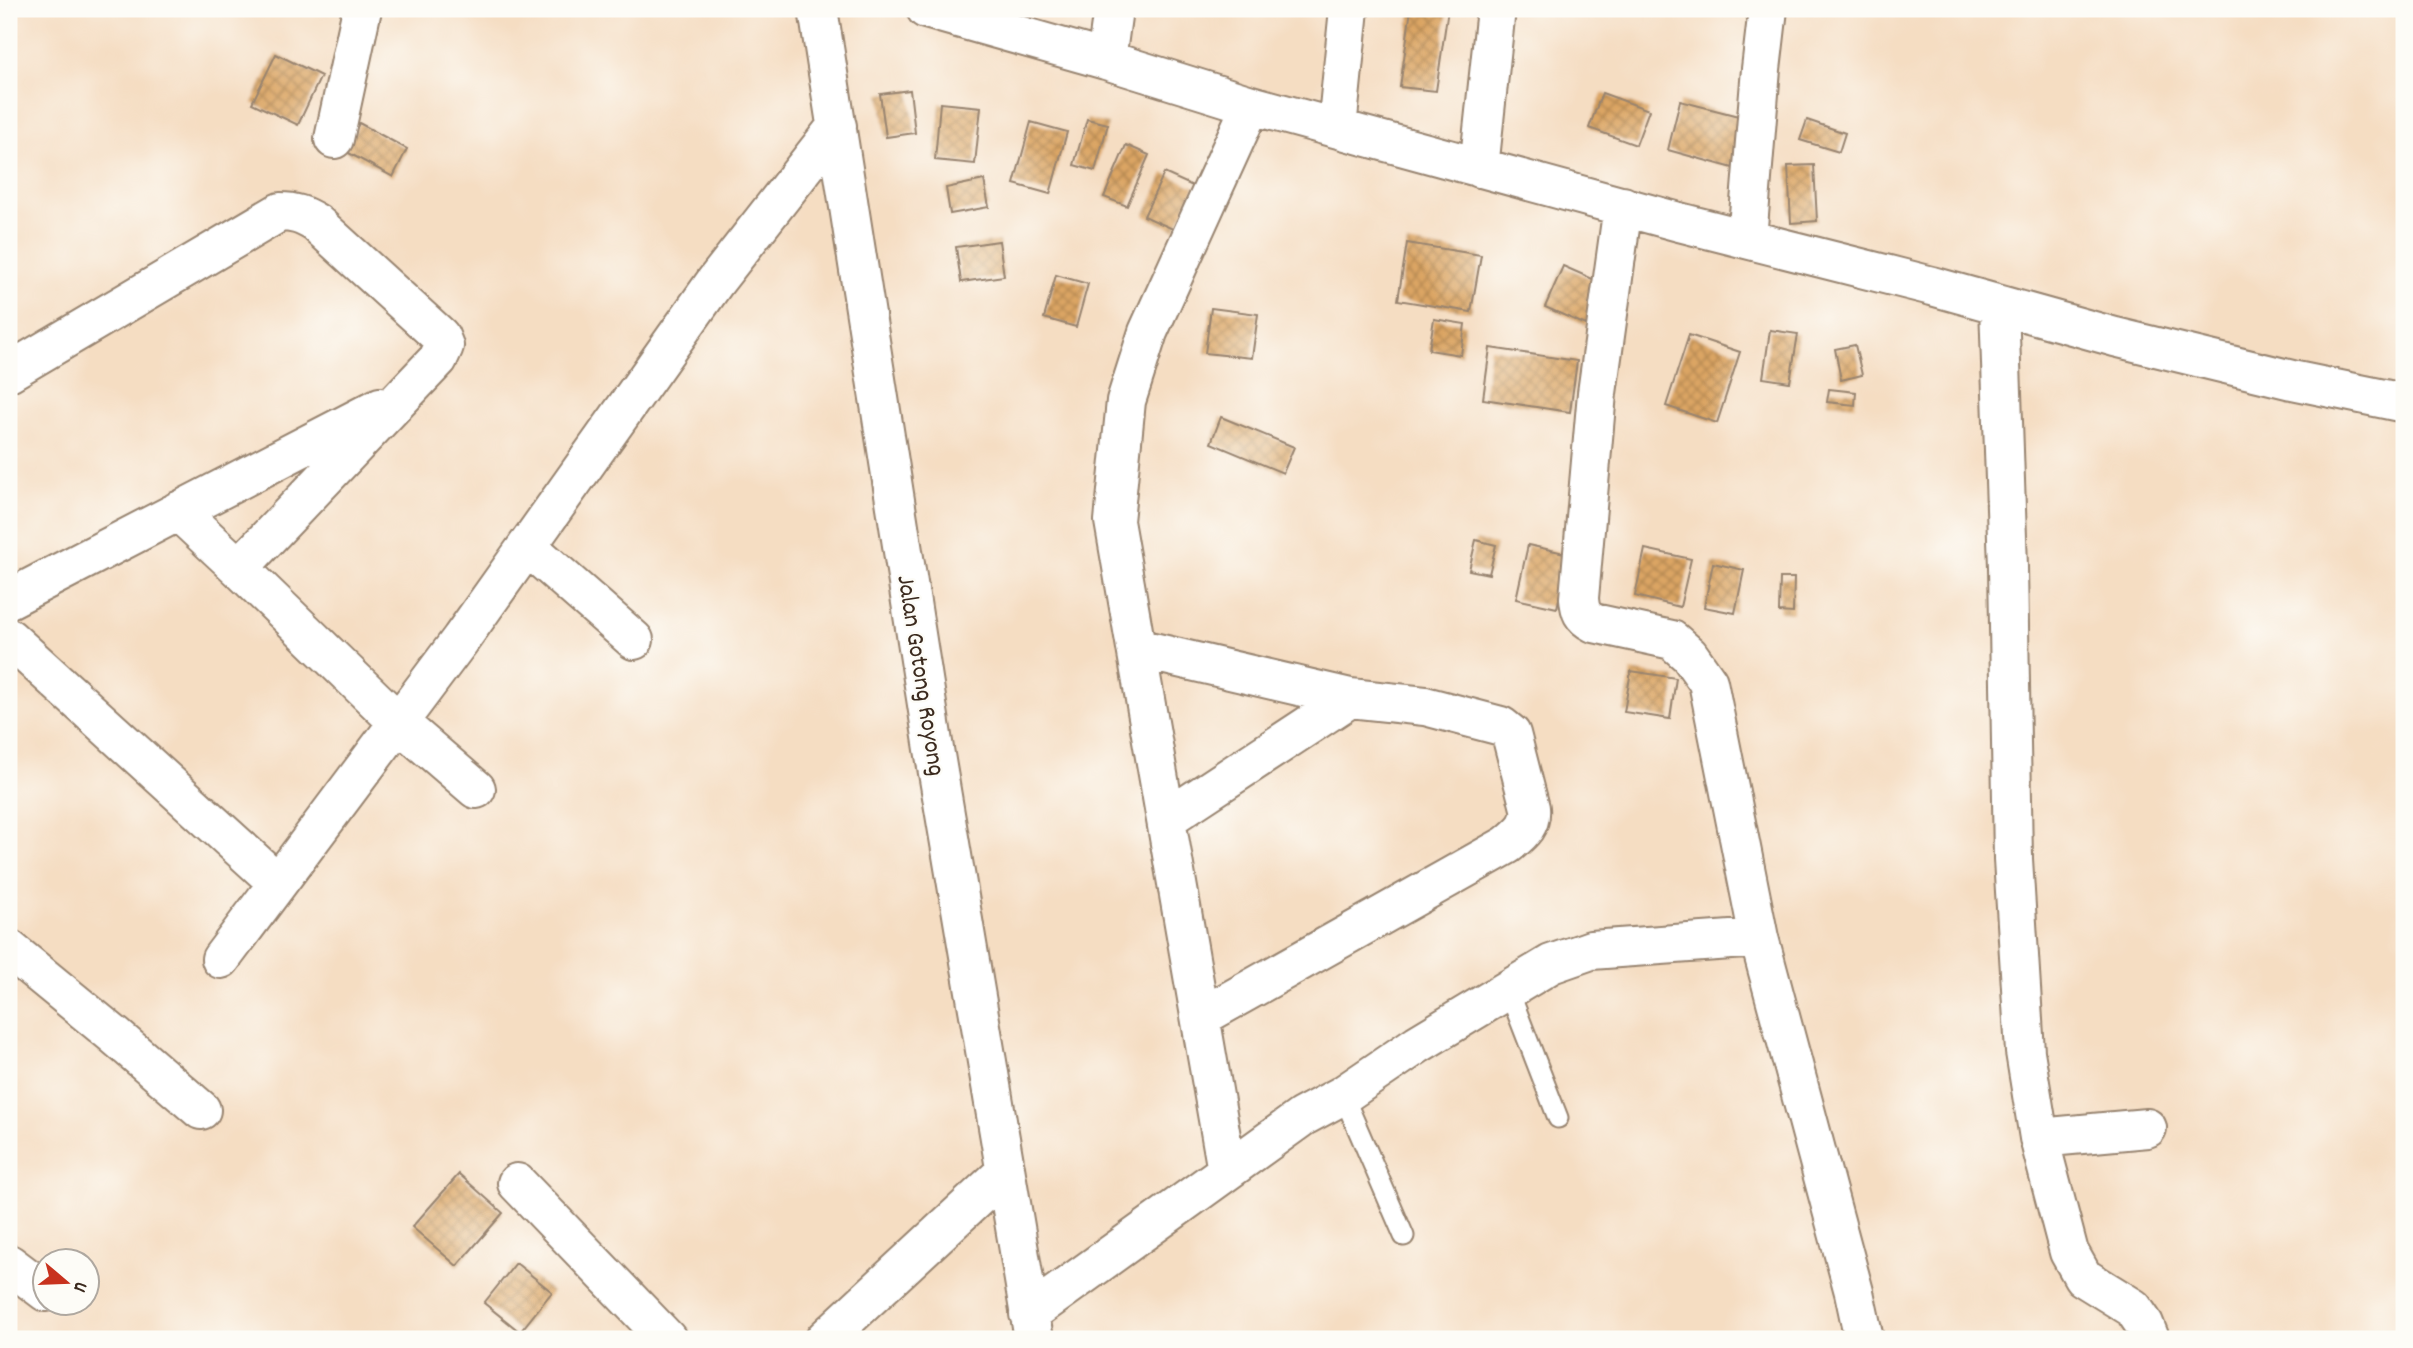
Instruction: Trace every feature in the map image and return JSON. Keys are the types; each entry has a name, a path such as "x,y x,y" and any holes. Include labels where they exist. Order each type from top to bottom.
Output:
{"street":[{"path":"334,139 362,9"},
{"name":"Jalan Gotong Royong","path":"818,9 934,749 1031,1327"},
{"path":"926,9 1251,105 1479,168 2115,337 2292,380 2404,403"},
{"path":"1106,60 1113,9"},
{"path":"1337,128 1349,9"},
{"path":"1479,168 1496,9"},
{"path":"1747,239 1768,9"},
{"path":"1227,1171 1114,521 1126,401 1148,332 1251,105"},
{"path":"221,959 527,546 715,282 836,126"},
{"path":"1623,206 1597,393 1580,611 1586,619 1594,623 1672,640 1689,655 1707,682 1759,938 1854,1292 1864,1339"},
{"path":"9,372 280,212 292,212 316,223 440,336 444,346 438,359 407,393 239,568"},
{"path":"1999,305 2008,567 2013,859 2025,1052 2039,1138 2069,1252 2083,1276 2133,1308 2150,1339"},
{"path":"9,599 407,393"},
{"path":"178,511 398,722 476,789"},
{"path":"527,546 634,640"},
{"path":"9,638 278,883"},
{"path":"1136,648 1350,698 1425,706 1501,726 1511,734 1530,808 1528,823 1523,832 1507,845 1201,1017"},
{"path":"1166,819 1350,698"},
{"path":"1031,1327 1227,1171 1302,1117 1343,1095 1418,1044 1551,964 1591,950 1759,938"},
{"path":"9,949 201,1110"},
{"path":"2039,1138 2147,1128"},
{"path":"825,1339 1006,1172"},
{"path":"517,1183 667,1339"},
{"path":"9,1264 32,1281"}],"lane":[{"path":"1507,989 1558,1118"},
{"path":"1343,1095 1404,1236"}],"building":[{"path":"1411,9 1448,9 1436,91 1400,87"},
{"path":"276,54 321,76 298,125 252,103"},
{"path":"910,90 915,133 886,137 880,94"},
{"path":"1602,93 1649,110 1636,145 1589,128"},
{"path":"1680,101 1746,118 1733,168 1668,150"},
{"path":"940,103 981,107 975,164 935,160"},
{"path":"1087,119 1108,124 1095,171 1074,165"},
{"path":"1807,120 1845,133 1839,152 1800,140"},
{"path":"1031,122 1067,132 1050,194 1014,184"},
{"path":"359,123 407,149 393,177 345,151"},
{"path":"1126,145 1149,155 1127,206 1104,197"},
{"path":"1814,165 1817,221 1791,223 1788,166"},
{"path":"1164,173 1195,187 1175,230 1144,216"},
{"path":"984,180 989,207 950,214 946,188"},
{"path":"999,241 1004,276 961,282 956,247"},
{"path":"1407,243 1481,255 1471,312 1398,300"},
{"path":"1563,266 1604,284 1586,325 1545,307"},
{"path":"1056,275 1088,284 1076,327 1044,318"},
{"path":"1211,308 1258,314 1252,358 1205,353"},
{"path":"1434,319 1465,324 1461,355 1429,350"},
{"path":"1770,330 1798,334 1790,382 1763,378"},
{"path":"1689,335 1740,352 1717,423 1666,406"},
{"path":"1855,345 1862,375 1841,380 1835,349"},
{"path":"1490,348 1577,361 1570,412 1483,399"},
{"path":"1829,389 1856,392 1855,405 1827,402"},
{"path":"1221,417 1294,447 1283,473 1211,443"},
{"path":"1476,540 1496,545 1489,574 1469,570"},
{"path":"1528,545 1569,554 1557,608 1516,599"},
{"path":"1645,549 1691,559 1680,607 1635,596"},
{"path":"1713,563 1744,570 1735,613 1704,607"},
{"path":"1780,578 1794,578 1793,613 1779,612"},
{"path":"1631,671 1676,678 1670,719 1624,712"},
{"path":"459,1174 503,1213 457,1266 412,1227"},
{"path":"516,1263 552,1292 520,1332 484,1303"}]}
